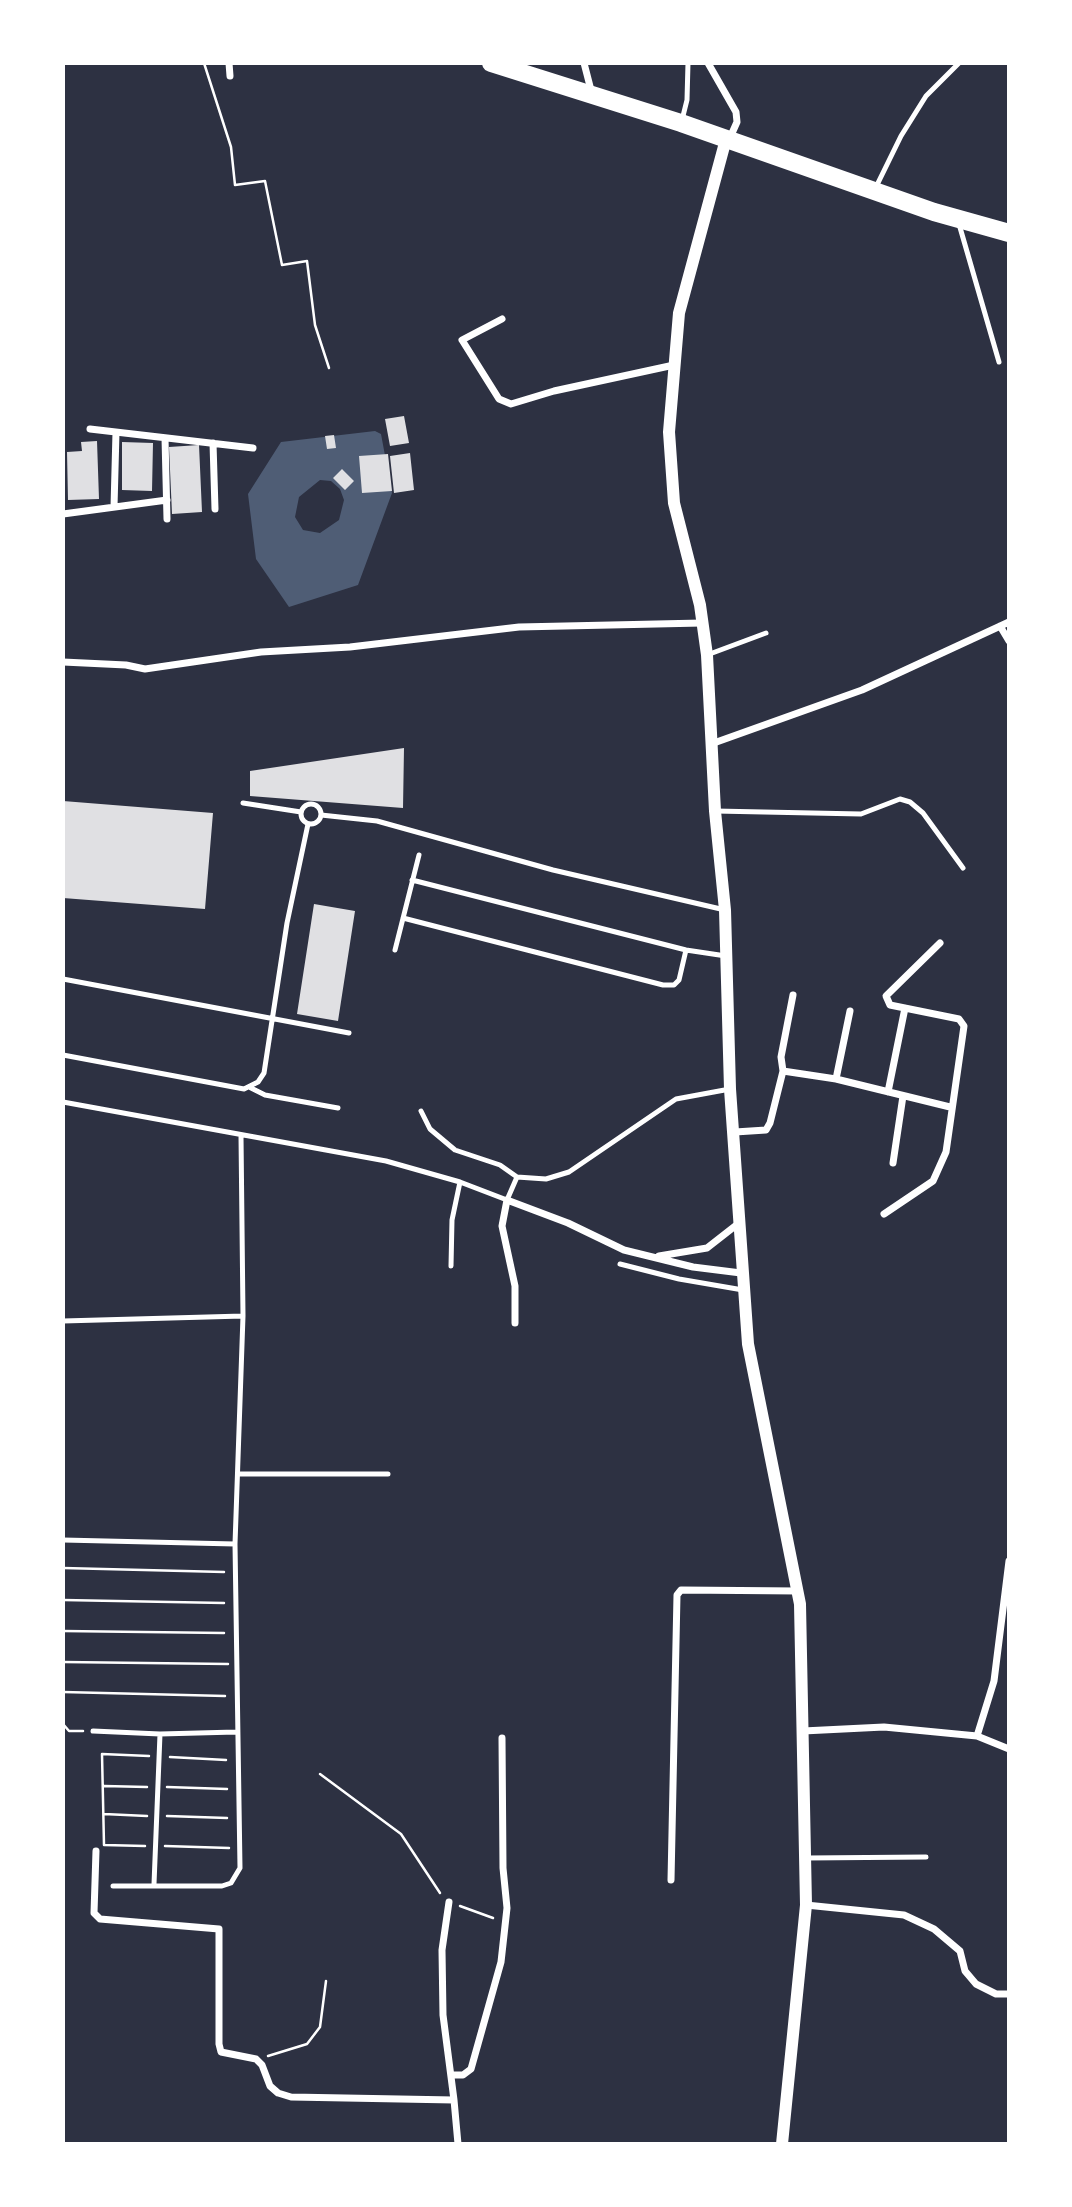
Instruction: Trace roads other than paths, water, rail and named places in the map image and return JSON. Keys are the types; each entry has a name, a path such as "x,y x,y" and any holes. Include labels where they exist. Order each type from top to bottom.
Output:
{"main road":[{"path":"491,63 681,123 875,191 1009,233"}],"street":[{"path":"229,63 230,76"},
{"path":"584,63 592,95"},
{"path":"708,63 736,112 737,122 727,140 679,313 669,432 674,503 702,623 706,655 715,811 725,910 730,1089 748,1344 799,1591 806,1905 782,2144"},
{"path":"502,319 462,340 499,399 511,404 554,391 674,365"},
{"path":"90,429 253,448"},
{"path":"114,507 116,432"},
{"path":"165,438 167,519"},
{"path":"213,443 215,509"},
{"path":"63,514 166,500"},
{"path":"711,744 862,690 1009,622"},
{"path":"63,662 126,665 145,669 261,652 350,646 519,627 702,623"},
{"path":"1000,626 1009,641"},
{"path":"884,1214 937,1175 946,1152 950,1107 964,1026 960,1019 890,1005 886,996 940,943"},
{"path":"735,1132 768,1127 783,1071 780,1057 793,995"},
{"path":"888,1092 905,1008"},
{"path":"836,1079 850,1011"},
{"path":"783,1071 836,1079 950,1107"},
{"path":"892,1163 903,1096"},
{"path":"515,1323 515,1286 502,1226 507,1200 568,1223 624,1250 692,1267 741,1273"},
{"path":"655,1256 707,1248 739,1223"},
{"path":"977,1736 994,1681 1009,1561"},
{"path":"671,1880 677,1595 681,1590 799,1591"},
{"path":"803,1731 884,1727 977,1736 1009,1749"},
{"path":"452,2075 463,2075 471,2069 501,1962 506,1923 502,1738"},
{"path":"96,1851 94,1913 100,1919 219,1929 221,2052 256,2059 262,2065 270,2086 278,2093 291,2097 454,2100"},
{"path":"449,1902 442,1950 443,2015 458,2144"},
{"path":"806,1905 904,1915 934,1929 960,1951 965,1972 976,1984 996,1994 1009,1994"}],"lane":[{"path":"681,123 687,100 688,63"},
{"path":"875,191 901,136 926,96 959,63"},
{"path":"957,218 999,362"},
{"path":"706,655 766,633"},
{"path":"715,811 861,814 900,799 910,802 923,813 963,868"},
{"path":"243,803 301,812"},
{"path":"321,814 315,824 308,824 303,820 301,812 306,805 314,804 321,814 377,821 554,870 725,910"},
{"path":"251,1088 264,1073 287,923 308,824"},
{"path":"395,950 419,855"},
{"path":"412,880 685,950 727,956"},
{"path":"403,918 663,985 679,981 684,972 685,950"},
{"path":"63,979 272,1016 349,1033"},
{"path":"63,1055 244,1089 251,1088 265,1095 338,1108"},
{"path":"421,1111 430,1129 455,1150 491,1161 517,1177 546,1179 569,1172 676,1099 730,1089"},
{"path":"63,1102 386,1161 460,1182 507,1200 517,1177"},
{"path":"113,1886 222,1886 231,1883 240,1868 235,1544 240,1474 243,1316 241,1136"},
{"path":"451,1266 452,1220 460,1182"},
{"path":"620,1264 743,1290"},
{"path":"63,1321 243,1316"},
{"path":"240,1474 388,1474"},
{"path":"63,1539 235,1544"},
{"path":"93,1731 160,1734 236,1732"},
{"path":"154,1884 160,1734"},
{"path":"807,1858 926,1857"}],"water":[{"path":"375,431 381,434 392,493 358,585 289,607 256,559 248,494 281,442","holes":["320,480 331,481 340,489 344,500 339,520 320,533 303,530 295,517 299,497"]}]}
